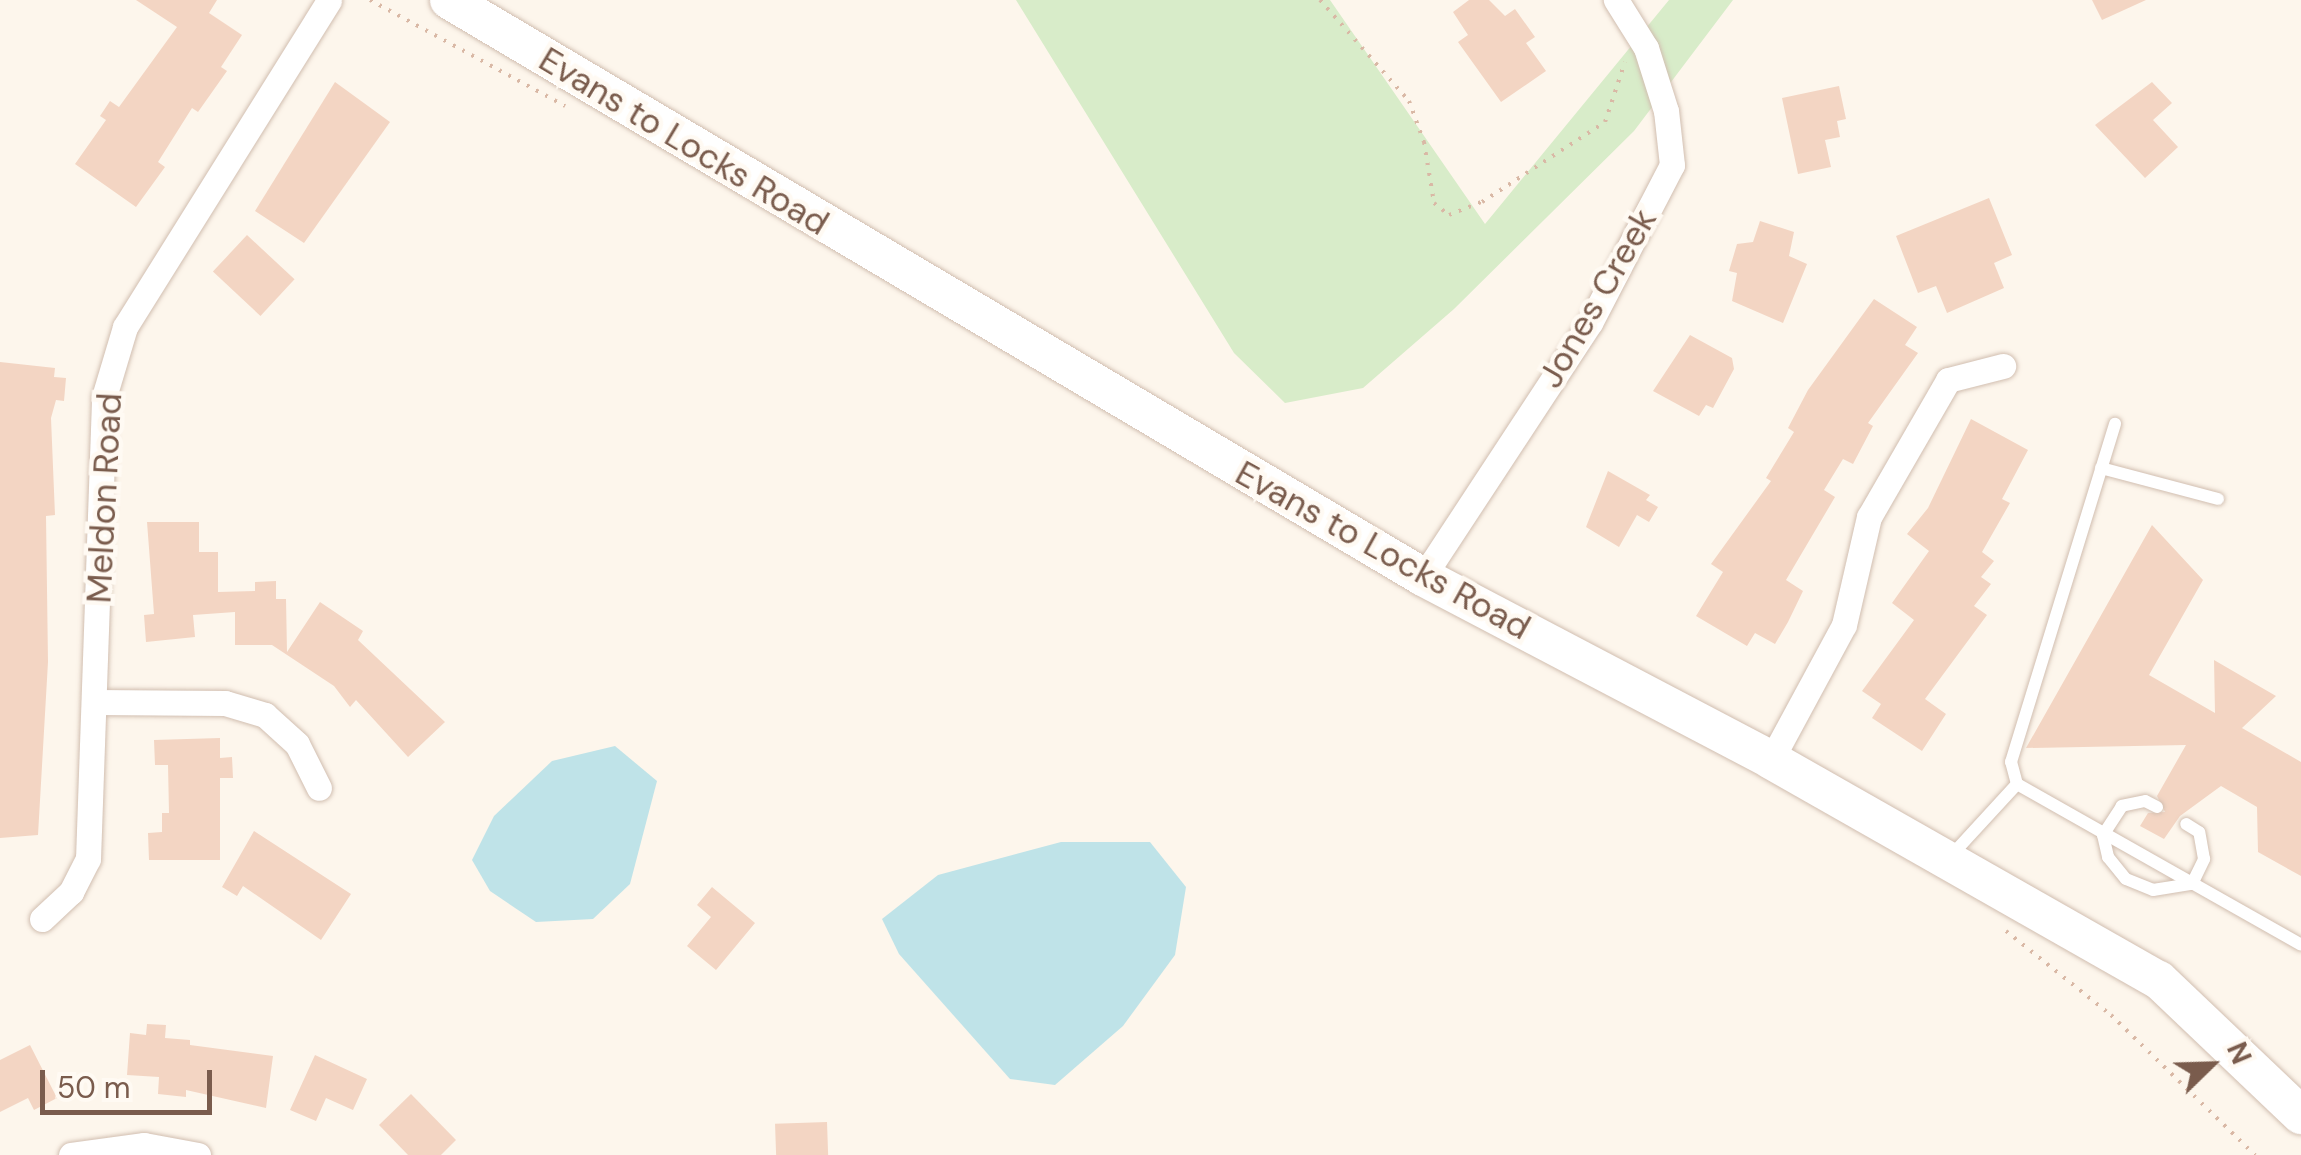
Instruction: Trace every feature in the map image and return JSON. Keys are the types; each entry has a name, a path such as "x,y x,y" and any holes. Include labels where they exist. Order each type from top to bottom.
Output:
{"street":[{"name":"Meldon Road","path":"42,920 72,892 88,859 104,397 125,327 329,0"},
{"name":"Evans to Locks Road","path":"448,0 1423,577 1772,760 2159,980 2301,1116"},
{"name":"Jones Creek","path":"1423,577 1590,323 1672,165 1666,111 1646,48 1616,0"},
{"path":"1772,760 1844,625 1869,518 1948,380 2003,366"},
{"path":"95,702 225,702 265,714 297,744 319,788"},
{"path":"70,1155 144,1145 198,1155"}],"lane":[{"path":"2115,424 2012,762 2017,784 2301,945"},
{"path":"2101,468 2218,500"},
{"path":"1948,860 2017,784"},
{"path":"2157,807 2144,800 2122,806 2104,835 2108,858 2126,878 2154,890 2192,884"},
{"path":"2186,824 2198,832 2204,859 2192,884"}],"path":[{"path":"1320,0 1409,101 1424,142 1434,203 1448,215 1482,202 1606,122 1618,70 1646,48"}],"green space":[{"path":"1016,0 1330,0 1485,224 1669,0 1733,0 1634,131 1454,309 1363,388 1285,403 1234,353"}],"water":[{"path":"615,746 657,781 630,884 593,919 536,922 490,891 472,860 494,816 552,761"},
{"path":"1061,842 1150,842 1186,887 1175,955 1123,1026 1055,1085 1010,1079 899,954 882,919 938,875"}],"building":[{"path":"136,0 217,0 209,13 242,35 221,67 227,71 198,112 192,108 158,162 165,167 136,207 75,164 106,120 100,116 110,101 119,107 177,27"},
{"path":"1469,0 1489,0 1505,16 1515,9 1535,37 1526,43 1546,71 1501,102 1458,42 1468,35 1453,12"},
{"path":"2092,0 2146,0 2102,20"},
{"path":"335,82 390,122 304,243 255,211"},
{"path":"2152,82 2172,103 2153,120 2178,147 2145,178 2095,125"},
{"path":"1839,86 1846,119 1837,121 1840,137 1825,140 1831,167 1798,174 1782,98"},
{"path":"1989,198 2012,255 1994,263 2004,288 1947,313 1936,286 1918,293 1896,236"},
{"path":"1760,221 1794,232 1789,256 1807,264 1783,323 1732,301 1737,273 1729,271 1737,244 1753,242"},
{"path":"247,235 295,279 260,316 213,272"},
{"path":"1874,299 1917,327 1905,345 1918,353 1868,423 1873,426 1853,464 1843,459 1824,490 1835,497 1786,580 1803,591 1788,622 1775,644 1755,633 1747,646 1696,616 1723,572 1711,564 1771,481 1766,478 1794,432 1788,428 1808,390"},
{"path":"1690,335 1732,358 1734,369 1713,408 1706,405 1699,416 1653,391"},
{"path":"0,362 55,368 54,377 66,378 64,401 56,400 51,418 55,515 46,516 48,662 38,835 0,838"},
{"path":"1971,419 2028,450 2002,499 2010,503 1982,552 1994,561 1981,577 1991,584 1974,606 1987,615 1925,699 1946,714 1922,751 1872,718 1881,704 1862,691 1914,620 1892,603 1929,551 1907,534 1928,508"},
{"path":"1608,471 1650,495 1646,500 1658,507 1649,522 1637,515 1619,547 1586,527"},
{"path":"147,522 199,522 199,552 218,552 218,592 255,591 255,582 276,581 276,599 286,599 287,652 320,602 363,631 358,640 445,722 408,757 356,700 350,707 334,686 272,645 235,645 235,612 193,615 195,637 146,642 144,615 154,614"},
{"path":"2152,525 2203,580 2149,675 2215,713 2214,660 2276,696 2242,728 2301,762 2301,876 2258,852 2257,807 2221,786 2180,816 2164,839 2140,826 2148,813 2165,812 2157,796 2186,745 2026,748"},
{"path":"220,738 220,758 232,757 233,778 220,778 220,860 149,860 148,833 162,832 162,813 169,813 168,765 155,765 154,740"},
{"path":"254,831 351,894 321,940 243,886 237,896 222,887"},
{"path":"712,887 755,923 716,970 687,946 711,917 697,905"},
{"path":"147,1024 166,1025 165,1038 190,1040 190,1045 273,1056 266,1108 186,1090 186,1097 158,1094 159,1077 127,1075 130,1033 146,1035"},
{"path":"30,1045 57,1098 34,1110 28,1098 0,1112 0,1060"},
{"path":"315,1055 367,1079 353,1110 326,1098 316,1121 290,1110"},
{"path":"411,1094 456,1140 441,1155 408,1155 379,1125"},
{"path":"827,1122 828,1155 776,1155 775,1124"}]}
